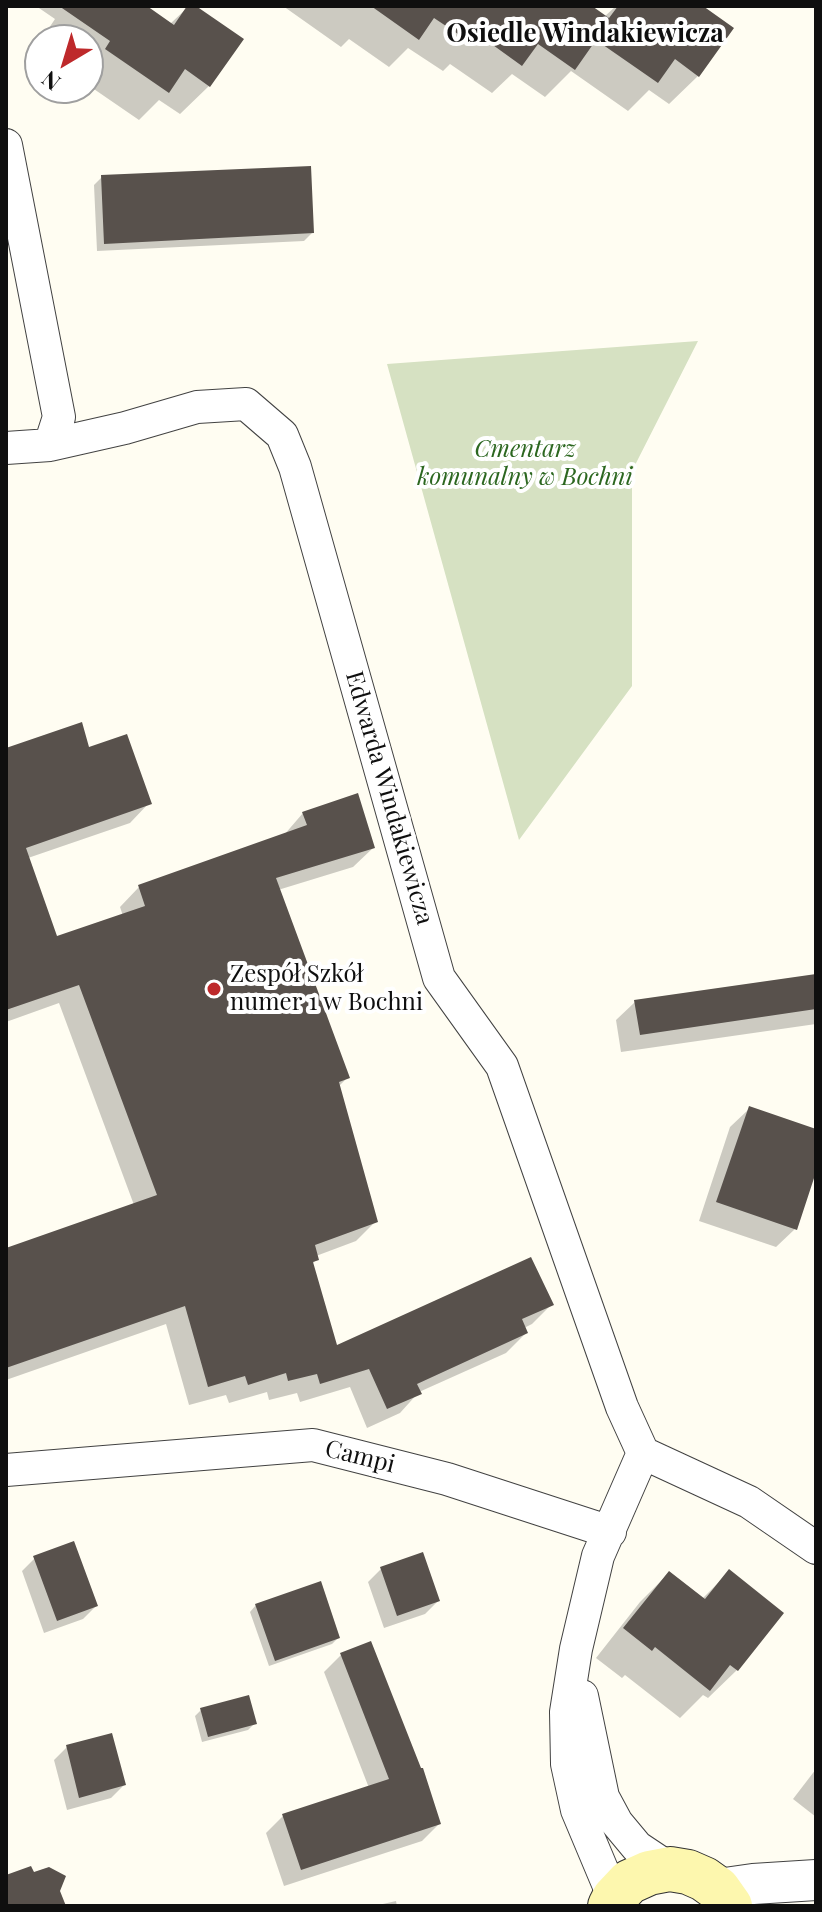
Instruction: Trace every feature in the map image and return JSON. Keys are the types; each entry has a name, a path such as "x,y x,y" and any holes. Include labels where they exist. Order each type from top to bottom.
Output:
{"main road":[{"path":"612,1902 629,1882 649,1873 670,1869 696,1875 724,1898"}],"street":[{"path":"6,146 59,417 50,445"},
{"name":"Edwarda Windakiewicza","path":"6,448 50,445 197,407 246,404 282,435 295,467 439,978 502,1066 622,1407 643,1453"},
{"name":"Campi","path":"6,1470 313,1445 447,1479 610,1532"},
{"path":"612,1902 583,1828 567,1764 566,1712 576,1649 598,1556 643,1453 749,1502 816,1548"},
{"path":"576,1649 584,1714 603,1797 617,1823 637,1847 670,1869"},
{"path":"724,1898 753,1884 816,1880"}],"green space":[{"name":"Cmentarz komunalny w Bochni","path":"698,341 632,471 632,686 519,840 387,364"}],"building":[{"path":"59,6 147,6 174,25 187,6 196,6 244,39 210,87 185,69 169,93 105,49 110,41 104,37 104,24 85,24"},
{"path":"371,6 592,6 609,18 618,6 703,6 734,28 699,77 675,59 658,83 596,40 575,70 538,44 522,66 479,35 473,44 434,18 419,40"},
{"path":"311,166 314,233 104,244 101,175"},
{"path":"82,722 89,747 127,734 152,804 26,848 57,936 145,906 138,885 307,825 302,812 358,793 375,848 276,878 350,1078 339,1082 378,1222 315,1245 319,1260 313,1262 337,1345 531,1257 554,1305 522,1319 528,1333 417,1384 422,1394 387,1409 369,1369 320,1384 317,1374 288,1381 286,1373 248,1385 245,1376 208,1387 185,1306 6,1368 6,1248 157,1195 79,985 6,1010 6,748"},
{"path":"816,974 816,1009 640,1035 634,1000"},
{"path":"749,1106 816,1129 816,1172 797,1230 716,1202"},
{"path":"74,1541 98,1606 57,1621 33,1556"},
{"path":"423,1552 440,1601 397,1616 380,1567"},
{"path":"729,1569 784,1613 738,1671 730,1665 710,1691 655,1647 652,1651 623,1628 669,1571 705,1599"},
{"path":"321,1581 340,1638 275,1661 255,1604"},
{"path":"371,1641 423,1768 441,1824 301,1870 282,1814 389,1779 340,1653"},
{"path":"249,1695 257,1724 208,1737 200,1708"},
{"path":"112,1733 126,1785 79,1798 66,1745"},
{"path":"31,1866 34,1872 49,1867 66,1876 60,1891 66,1906 6,1906 6,1875"}],"place":[{"name":"Zespół Szkół numer 1 w Bochni","path":"214,989"}],"district":[{"name":"Osiedle Windakiewicza","path":"585,34"}]}
